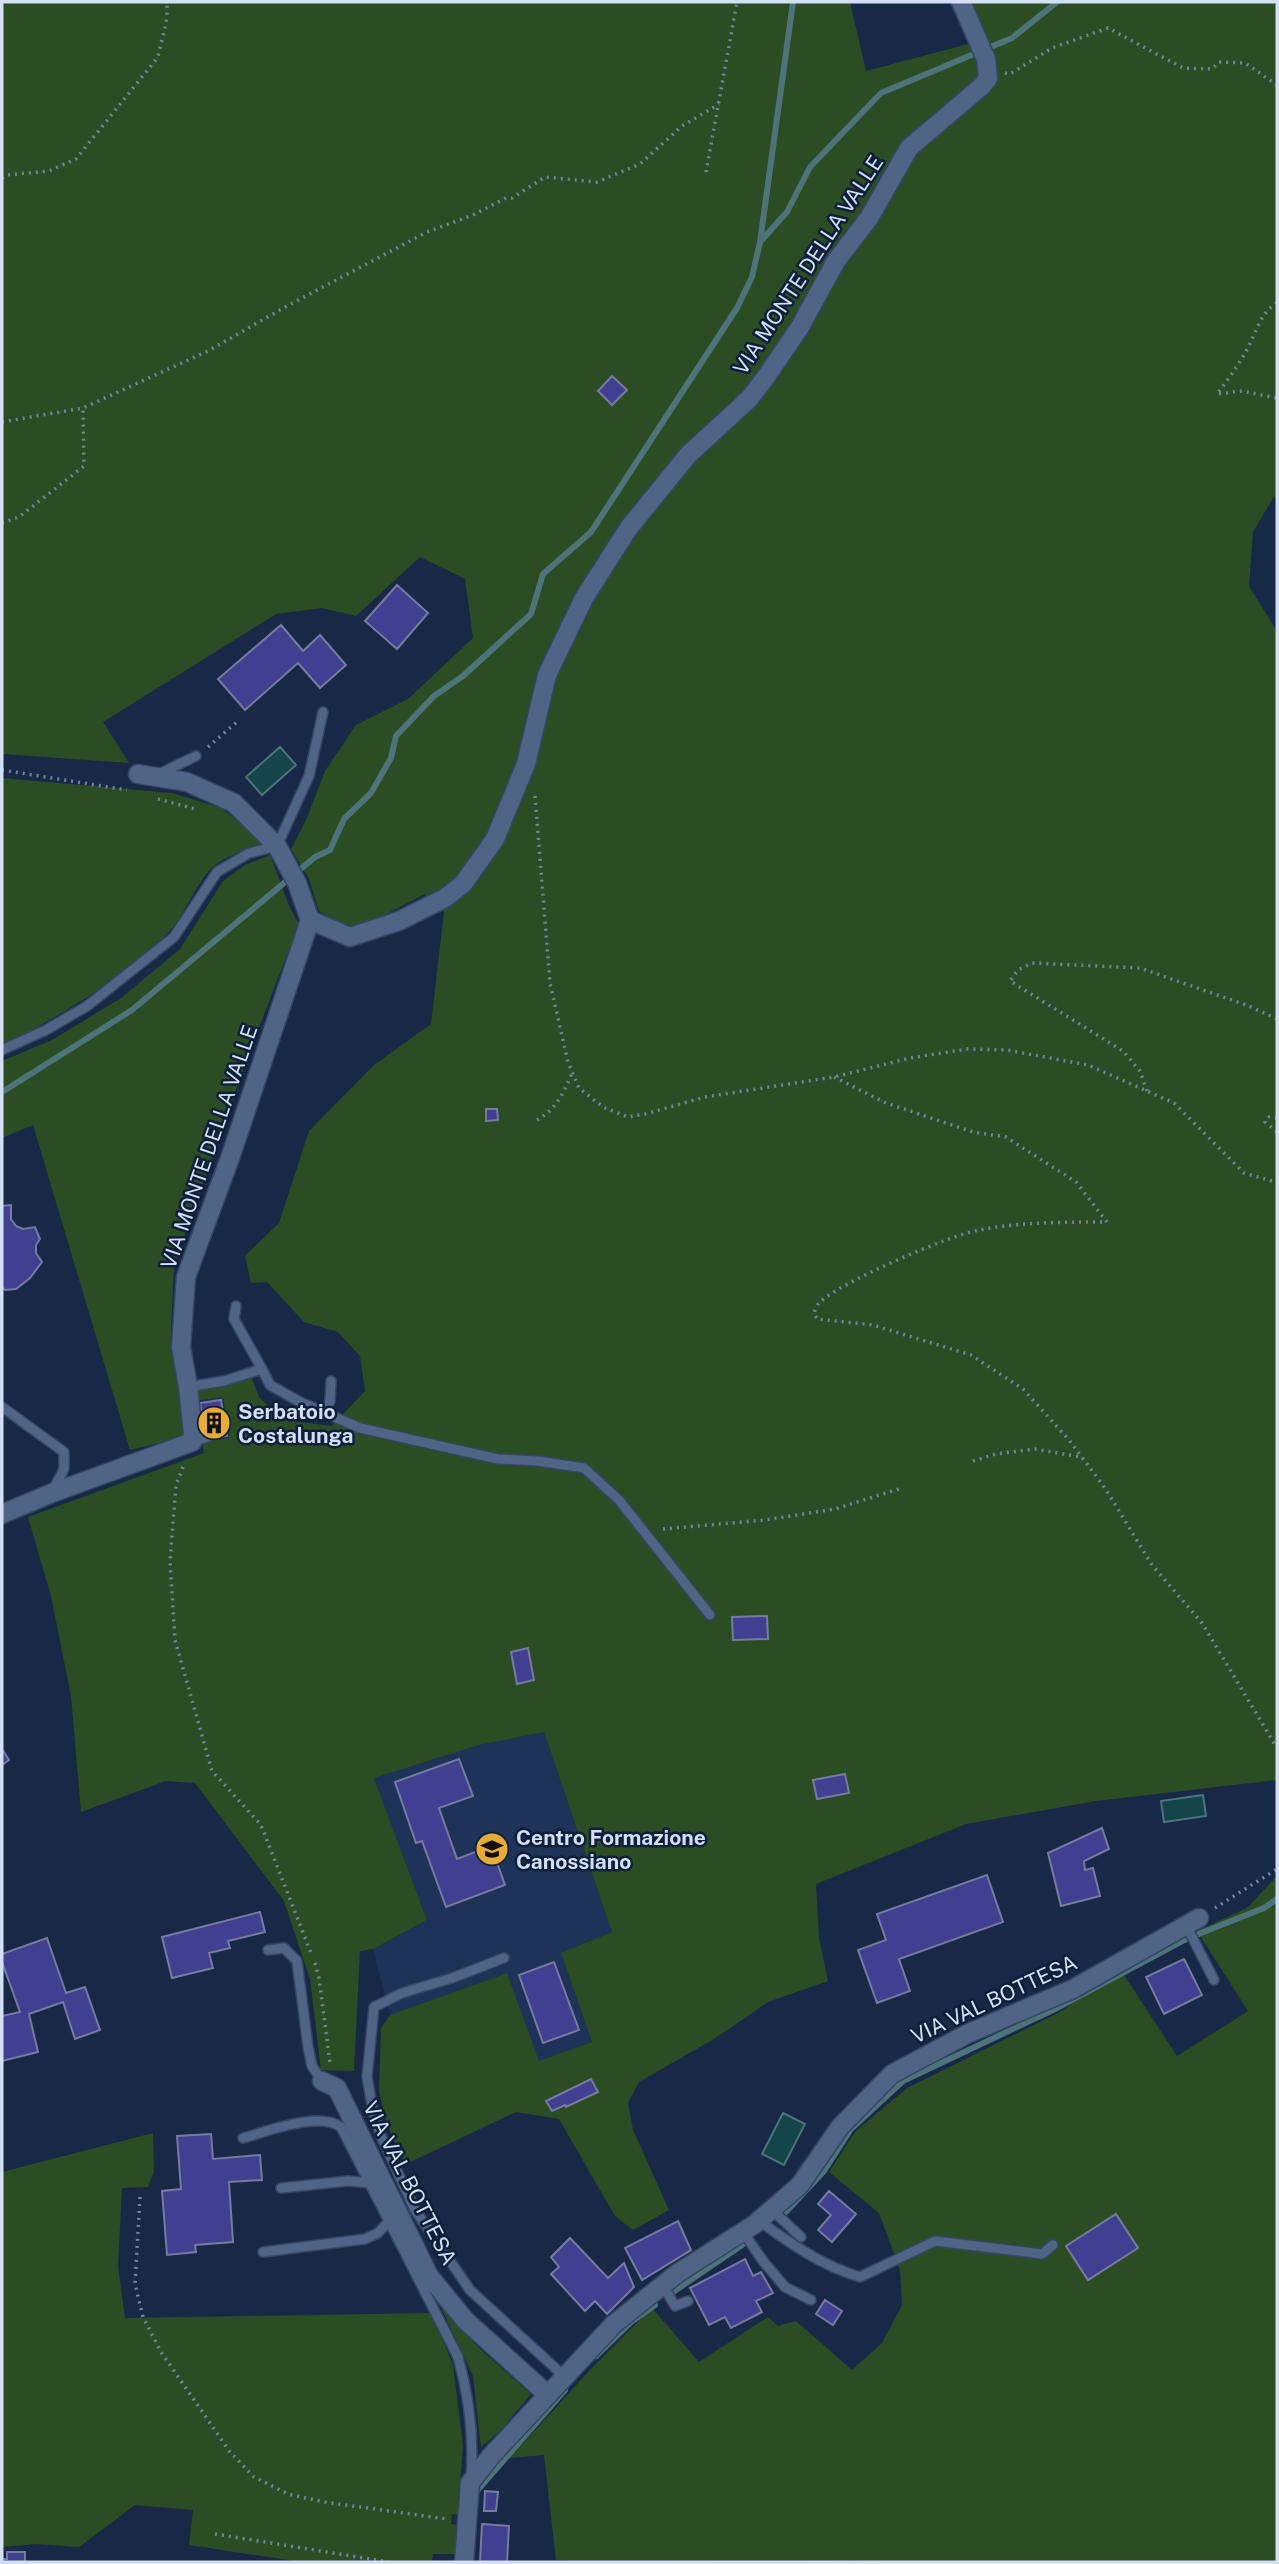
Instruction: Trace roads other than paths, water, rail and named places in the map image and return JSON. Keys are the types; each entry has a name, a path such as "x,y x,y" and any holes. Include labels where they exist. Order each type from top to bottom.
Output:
{"street":[{"name":"VIA MONTE DELLA VALLE","path":"52,1493 200,1440 181,1347 186,1277 310,920 350,937 399,921 445,898 463,884 495,839 526,764 547,675 584,598 628,529 688,455 749,399 800,327 836,261 869,218 909,148 988,78 988,68 961,2"},
{"path":"141,781 199,786 234,803 277,846 293,876 310,920"},
{"path":"2,1514 52,1493"},
{"name":"VIA VAL BOTTESA","path":"470,2483 491,2456 614,2324 663,2285 766,2215 800,2185 841,2127 892,2074 968,2033 1073,1989 1192,1921"},
{"name":"VIA VAL BOTTESA","path":"329,2085 429,2276 465,2320 548,2395"},
{"path":"464,2562 470,2483"}],"lane":[{"path":"2,1050 46,1030 87,1006 174,937 217,872 248,853 277,846 309,776 323,712"},
{"path":"141,781 196,756"},
{"path":"236,1306 234,1319 270,1385 325,1413 360,1428 428,1445 498,1459 538,1461 584,1468 619,1500 710,1615"},
{"path":"188,1387 224,1381 262,1369"},
{"path":"325,1413 330,1401 331,1381"},
{"path":"2,1407 64,1452 64,1469 52,1493"},
{"path":"1192,1921 1197,1946 1214,1980"},
{"path":"268,1950 284,1948 297,1961 312,2066 329,2085"},
{"path":"504,1958 452,1979 402,1993 374,2007 367,2077 373,2111 395,2169 415,2210 441,2250 470,2290 565,2377"},
{"path":"243,2138 314,2120 333,2121 341,2127 458,2357 467,2388 473,2454 470,2483"},
{"path":"281,2188 348,2181 370,2183"},
{"path":"766,2215 801,2237"},
{"path":"766,2215 788,2243 840,2271 860,2277 935,2241 1042,2254 1053,2245"},
{"path":"262,2252 365,2239 378,2233 390,2221"},
{"path":"743,2232 785,2287 811,2300"},
{"path":"663,2285 675,2306 688,2301"}],"waterway":[{"path":"2,1092 132,1010 315,857 330,850 344,819 371,793 391,758 396,736 434,696 463,676 531,614 543,574 591,532 737,308 752,277 760,242 793,2"},
{"path":"760,242 787,212 810,167 881,93 1012,38 1057,2"},
{"path":"786,2212 824,2171 851,2129 903,2081 1055,2009 1186,1939 1264,1908 1277,1899"},
{"path":"673,2292 742,2245"},
{"path":"596,2356 631,2322 655,2305"},
{"path":"476,2497 476,2492 565,2390"}],"place":[{"name":"Serbatoio Costalunga","path":"214,1423"},
{"name":"Centro Formazione Canossiano","path":"492,1849"}]}
